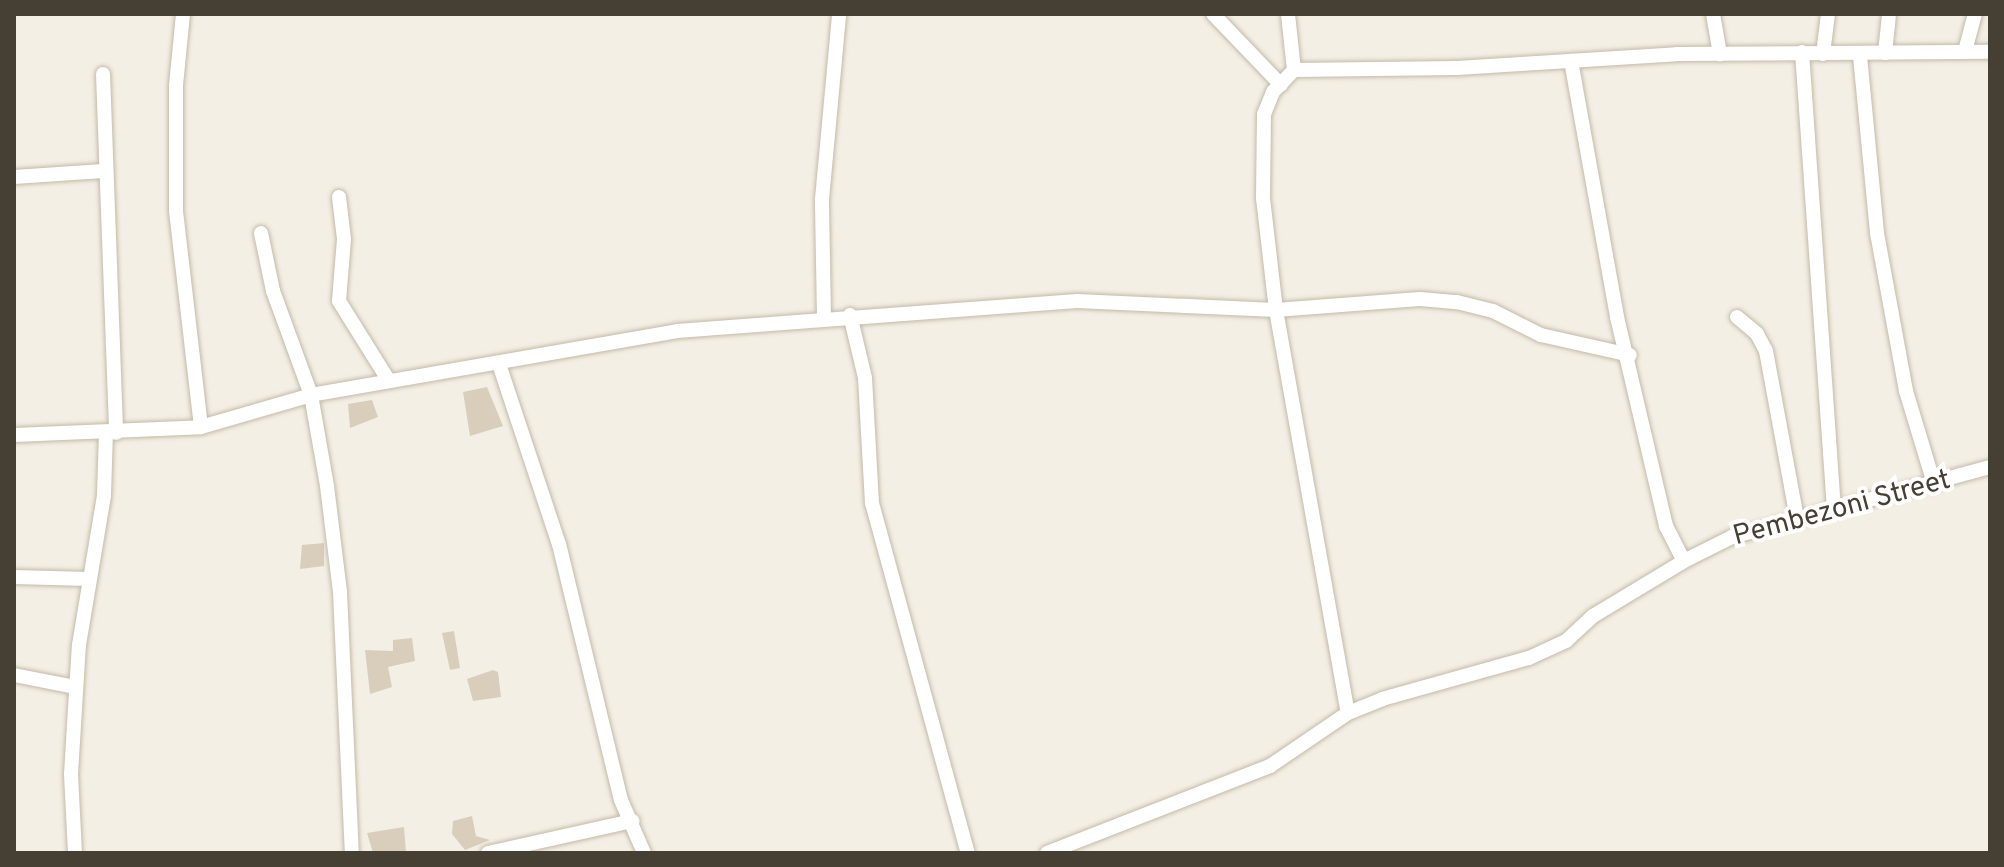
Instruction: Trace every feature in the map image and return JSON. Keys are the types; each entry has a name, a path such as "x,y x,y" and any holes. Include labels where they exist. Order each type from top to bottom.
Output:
{"street":[{"path":"183,14 176,85 176,211 201,427"},
{"path":"824,318 822,199 839,14"},
{"path":"1213,14 1281,85"},
{"path":"1288,14 1294,70 1264,114 1263,198 1276,310 1348,713"},
{"path":"1713,14 1720,54"},
{"path":"1823,54 1828,14"},
{"path":"1885,53 1889,14"},
{"path":"1965,51 1975,14"},
{"path":"1294,70 1720,54 1802,52 1860,56 1990,52"},
{"path":"1802,52 1834,506"},
{"path":"1860,56 1877,233 1906,391 1934,484"},
{"path":"1571,61 1603,251 1630,355 1666,526 1684,561"},
{"path":"75,853 71,774 76,687 111,433 103,74"},
{"path":"14,177 103,171"},
{"path":"339,197 344,239 339,301 389,381"},
{"path":"261,233 281,318 311,395 340,592 352,853"},
{"path":"14,435 201,427 311,395 499,364 618,339 850,315 1077,301 1276,310 1420,299 1457,302 1493,311 1541,335 1630,355"},
{"path":"850,315 865,378 872,503 968,853"},
{"path":"1737,317 1757,334 1766,351 1797,518"},
{"path":"499,364 559,544 621,800 644,853"},
{"name":"Pembezoni Street","path":"1047,853 1270,766 1348,713 1529,658 1566,641 1593,616 1684,561 1732,537 1834,506 1934,484 1990,467"},
{"path":"14,577 89,579"},
{"path":"14,675 76,687"},
{"path":"488,853 632,821"}],"building":[{"path":"487,387 503,426 470,436 463,392"},
{"path":"372,400 378,417 350,428 348,404"},
{"path":"324,543 324,566 300,569 302,545"},
{"path":"454,631 460,668 450,670 442,633"},
{"path":"412,638 415,661 388,667 392,687 370,694 365,650 393,651 393,640"},
{"path":"493,670 498,672 501,697 473,701 467,679"},
{"path":"472,816 476,836 490,840 465,850 452,834 453,821"},
{"path":"404,827 406,853 373,853 367,833"}]}
